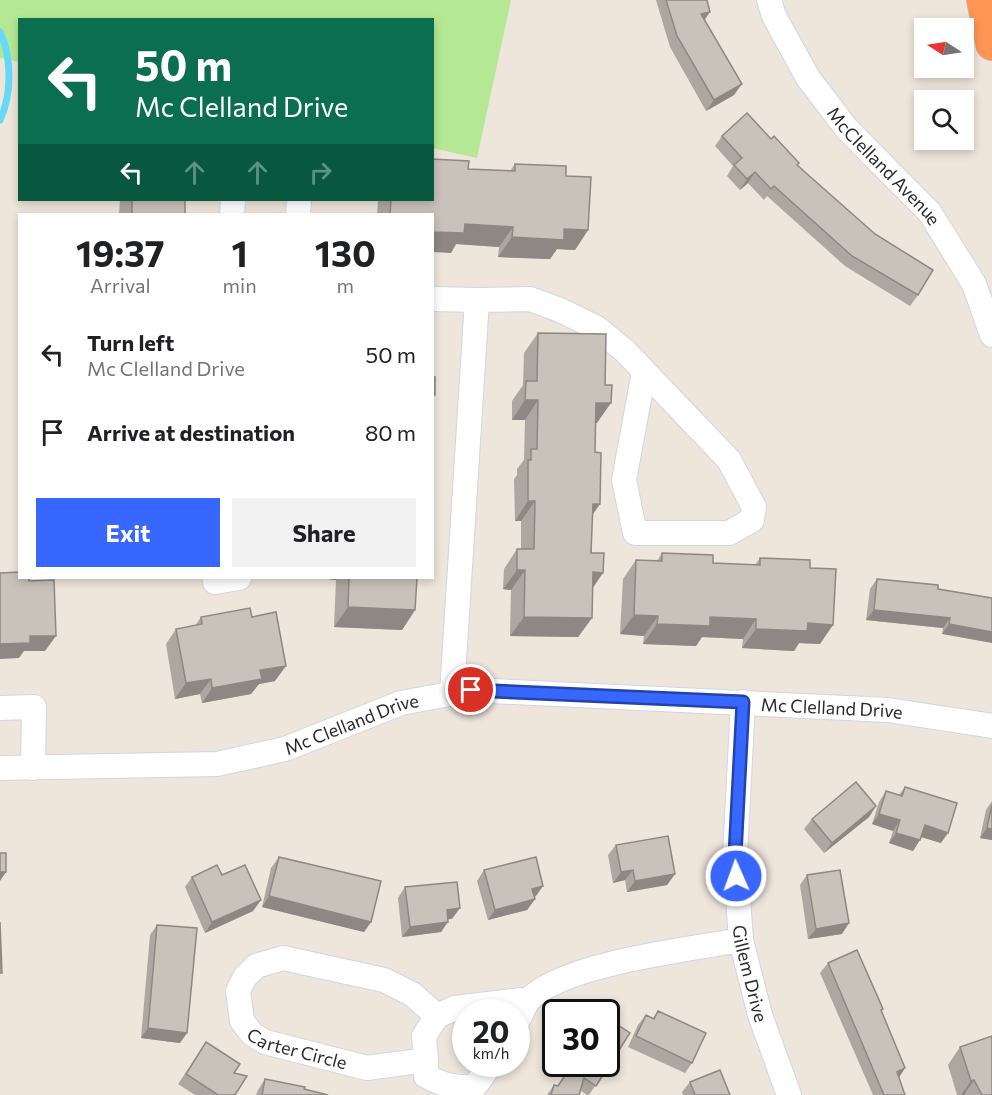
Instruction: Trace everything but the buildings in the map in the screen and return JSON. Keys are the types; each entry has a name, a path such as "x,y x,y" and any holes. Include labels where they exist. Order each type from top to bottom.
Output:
{"highway":[{"path":"983,0 992,45"}],"street":[{"name":"McClelland Avenue","path":"769,0 774,16 808,78 847,129 930,213 974,284 992,335"},
{"path":"434,299 530,299 560,310 597,328 625,351 729,460 754,507 752,520 729,533 634,532 624,480 645,372"},
{"path":"452,693 477,300"},
{"path":"215,579 214,582 233,579"},
{"name":"Mc Clelland Drive","path":"0,768 218,764 285,749 401,703 471,690 888,710 992,726"},
{"name":"Gillem Drive","path":"743,702 735,855 741,940 760,1015 789,1095"},
{"path":"0,708 34,707 33,768"},
{"path":"529,999 560,980 600,965 741,940"},
{"name":"Carter Circle","path":"426,1060 367,1068 265,1042 252,1034 242,1022 238,992 244,977 256,966 283,958 384,980 412,994 437,1016"},
{"path":"452,1009 437,1016 424,1036 426,1076 455,1091 475,1086 482,1077"}],"green space":[{"path":"0,0 511,0 477,158 434,148 434,18 18,18 18,62 0,58"}],"waterway":[{"path":"0,32 7,53 9,76 7,99 0,120"}],"route":[{"path":"471,690 743,702 735,855 736,876"}]}
